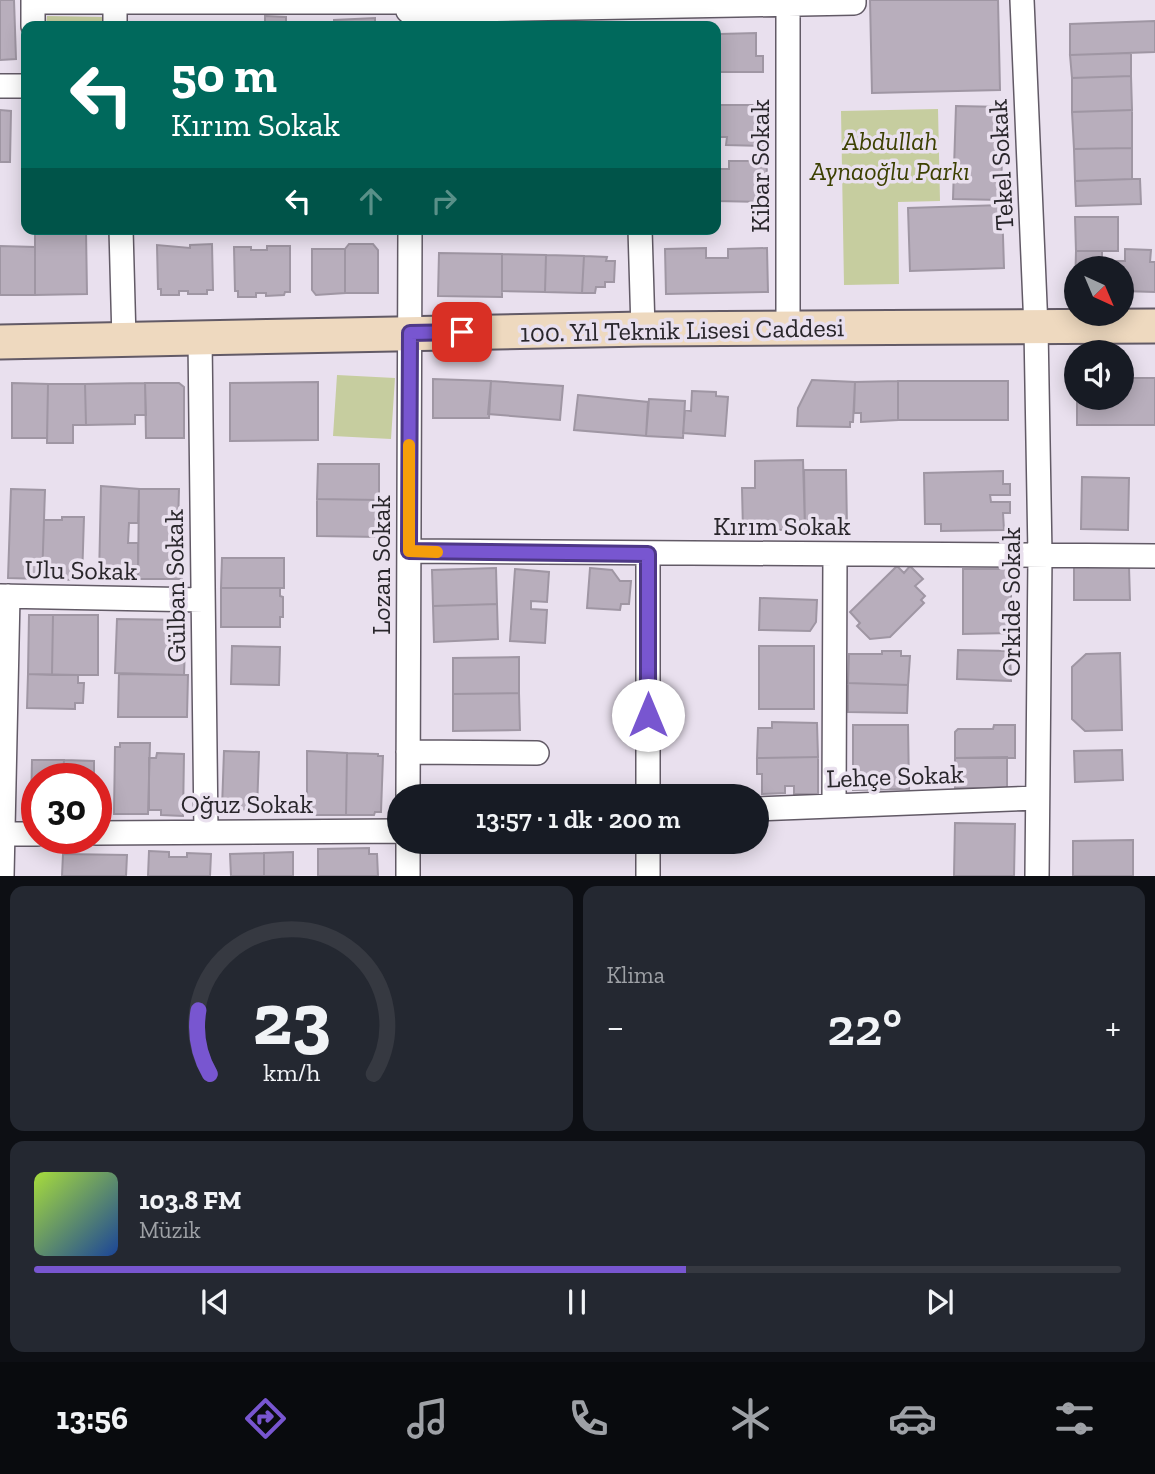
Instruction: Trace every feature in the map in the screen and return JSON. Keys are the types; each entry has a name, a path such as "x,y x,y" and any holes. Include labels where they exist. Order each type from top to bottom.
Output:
{"main road":[{"name":"100. Yıl Teknik Lisesi Caddesi","path":"0,342 643,329 1155,326"}],"street":[{"name":"Tekel Sokak","path":"1022,0 1036,328"},
{"path":"33,21 33,1 635,16 854,1"},
{"path":"115,2 115,21"},
{"name":"Kibar Sokak","path":"788,4 788,328"},
{"path":"0,86 21,86"},
{"path":"121,235 124,340"},
{"name":"Lozan Sokak","path":"408,784 410,235"},
{"path":"640,235 643,329"},
{"name":"Orkide Sokak","path":"1036,328 1040,555 1037,876"},
{"name":"Gülban Sokak","path":"200,339 206,832"},
{"name":"Kırım Sokak","path":"409,551 1155,556"},
{"path":"648,554 648,784"},
{"path":"834,806 835,554"},
{"path":"2,876 4,596"},
{"name":"Ulu Sokak","path":"4,596 203,600"},
{"path":"408,752 537,753"},
{"name":"Lehçe Sokak","path":"769,808 1037,798"},
{"name":"Oğuz Sokak","path":"112,833 387,831"},
{"path":"3,834 21,834"},
{"path":"408,854 408,876"},
{"path":"648,854 649,876"}],"green space":[{"path":"47,16 102,17 102,21 46,21"},
{"name":"Abdullah Aynaoğlu Parkı","path":"938,109 940,201 898,202 899,284 844,285 841,111"},
{"path":"337,375 395,378 391,439 333,436"}],"building":[{"path":"0,0 14,0 16,59 0,60"},
{"path":"870,0 998,0 1000,90 872,93"},
{"path":"265,16 286,17 286,21 265,21"},
{"path":"375,18 375,21 334,20"},
{"path":"1155,21 1155,52 1070,55 1070,24"},
{"path":"756,33 756,56 763,56 763,72 721,72 721,34"},
{"path":"1131,53 1131,76 1072,78 1070,55"},
{"path":"1131,76 1132,110 1072,112 1072,78"},
{"path":"721,105 764,105 764,146 726,145 727,137 721,137"},
{"path":"956,106 1003,107 1001,200 953,199"},
{"path":"0,110 11,111 10,162 0,162"},
{"path":"1132,110 1132,148 1074,149 1072,112"},
{"path":"1132,148 1132,179 1075,181 1074,149"},
{"path":"729,161 767,161 766,202 721,201 721,169 729,169"},
{"path":"1140,179 1141,204 1076,206 1075,181"},
{"path":"1002,205 1004,268 910,271 908,208"},
{"path":"1075,217 1118,217 1118,251 1076,251"},
{"path":"35,235 86,235 87,294 35,295"},
{"path":"212,244 213,290 207,290 207,294 179,291 179,295 161,295 161,289 158,289 157,245 190,248 190,245"},
{"path":"349,244 373,244 378,250 378,293 345,293 345,249"},
{"path":"0,246 35,247 35,295 0,295"},
{"path":"267,246 290,246 290,292 285,292 284,295 266,296 266,293 256,293 256,297 238,297 238,291 235,291 234,247 267,250"},
{"path":"706,248 706,258 728,258 728,249 767,248 768,292 666,294 665,249"},
{"path":"312,249 345,249 345,293 316,295 312,290"},
{"path":"1125,249 1151,250 1150,262 1155,262 1155,292 1134,291 1134,256 1125,256"},
{"path":"1076,251 1102,251 1102,256 1076,256"},
{"path":"439,253 502,254 502,297 438,296"},
{"path":"502,254 546,255 545,292 502,291"},
{"path":"546,255 584,256 582,293 545,292"},
{"path":"584,256 607,257 606,261 615,261 614,282 605,282 605,287 596,287 595,293 582,293"},
{"path":"1134,378 1155,378 1155,425 1077,425 1077,410 1134,410"},
{"path":"433,379 491,381 489,418 433,418"},
{"path":"812,380 855,382 853,422 850,422 850,427 797,426 798,408"},
{"path":"491,381 563,386 560,420 488,414"},
{"path":"898,381 898,420 861,422 861,413 854,413 855,382"},
{"path":"898,381 1008,381 1008,420 898,420"},
{"path":"318,382 318,440 230,441 230,383"},
{"path":"12,383 48,384 47,438 12,438"},
{"path":"145,383 146,415 135,415 135,424 86,425 85,384"},
{"path":"145,383 179,383 184,387 184,438 146,438"},
{"path":"48,384 85,384 86,425 73,425 73,443 47,443"},
{"path":"692,391 716,392 716,396 728,397 725,436 683,433 685,410 691,411"},
{"path":"578,395 648,402 646,436 574,430"},
{"path":"649,399 685,401 683,438 646,436"},
{"path":"803,460 805,529 743,531 742,488 755,488 755,461"},
{"path":"318,464 379,464 379,500 317,499"},
{"path":"804,470 846,470 847,528 805,529"},
{"path":"1003,471 1003,484 1010,484 1010,495 990,495 991,502 1010,502 1010,513 1003,513 1004,530 941,531 941,524 925,524 924,473"},
{"path":"1082,477 1129,478 1128,530 1081,529"},
{"path":"101,486 139,489 138,523 129,523 128,543 138,543 138,579 99,578"},
{"path":"11,489 45,490 42,579 8,578"},
{"path":"139,489 179,489 178,526 174,526 174,539 183,539 182,579 138,579"},
{"path":"317,499 379,500 378,537 317,536"},
{"path":"62,517 84,517 82,580 42,579 44,520 62,520"},
{"path":"222,558 284,558 284,588 221,588"},
{"path":"897,566 904,573 910,566 923,579 915,586 925,596 921,600 924,603 890,637 870,639 857,626 860,623 850,612"},
{"path":"1074,567 1129,567 1130,600 1074,600"},
{"path":"496,568 497,604 433,606 432,570"},
{"path":"590,568 612,570 620,581 631,581 629,604 621,604 620,610 587,608"},
{"path":"515,569 549,572 547,602 531,601 531,609 547,610 545,643 510,641"},
{"path":"963,569 1011,569 1011,633 963,634"},
{"path":"221,588 280,588 283,617 280,617 280,627 221,627"},
{"path":"760,598 817,600 816,622 810,631 759,630"},
{"path":"497,604 498,639 434,642 433,606"},
{"path":"29,615 53,615 52,675 28,674"},
{"path":"53,615 98,615 98,675 52,675"},
{"path":"117,619 186,620 184,675 115,673"},
{"path":"232,646 280,647 279,685 231,684"},
{"path":"759,646 814,646 814,709 759,709"},
{"path":"958,650 1010,651 1011,681 957,679"},
{"path":"882,651 901,651 901,656 910,656 908,685 848,683 849,654 882,654"},
{"path":"1120,653 1122,730 1085,731 1072,719 1072,667 1086,654"},
{"path":"519,657 519,693 453,694 453,658"},
{"path":"28,674 78,675 78,683 84,683 83,703 75,703 75,709 27,708"},
{"path":"119,674 188,675 187,717 118,717"},
{"path":"848,683 908,685 907,713 848,712"},
{"path":"519,693 520,730 453,731 453,694"},
{"path":"772,722 817,723 818,757 757,758 758,728 772,728"},
{"path":"853,725 908,725 909,789 853,790"},
{"path":"994,725 1015,725 1015,758 955,758 955,732 958,729 993,729"},
{"path":"120,743 150,743 148,814 114,814 115,747 120,747"},
{"path":"1122,750 1123,780 1075,782 1074,751"},
{"path":"224,751 259,752 257,810 222,808"},
{"path":"307,751 347,753 346,815 307,815"},
{"path":"157,753 184,754 183,816 161,815 161,810 149,810 149,758 156,758"},
{"path":"347,753 383,756 381,812 375,812 374,815 346,815"},
{"path":"818,757 818,794 794,794 794,786 785,786 785,793 769,794 769,784 762,784 762,774 757,774 757,758"},
{"path":"1007,757 1007,788 955,788 955,758"},
{"path":"32,760 64,760 64,763 32,763"},
{"path":"64,760 94,761 94,763 64,763"},
{"path":"955,823 1015,824 1014,876 954,876"},
{"path":"1133,840 1133,876 1073,876 1073,841"},
{"path":"369,848 369,854 377,854 378,876 318,876 318,849"},
{"path":"149,851 169,852 169,857 187,857 187,853 211,854 210,876 148,876"},
{"path":"293,852 293,876 264,876 264,853"},
{"path":"264,853 264,876 231,876 230,854"},
{"path":"63,854 127,855 126,876 62,876"}],"slow traffic":[{"path":"409,445 409,551 437,552"}],"route":[{"path":"462,332 410,333 409,551 648,554 648,715"}]}
